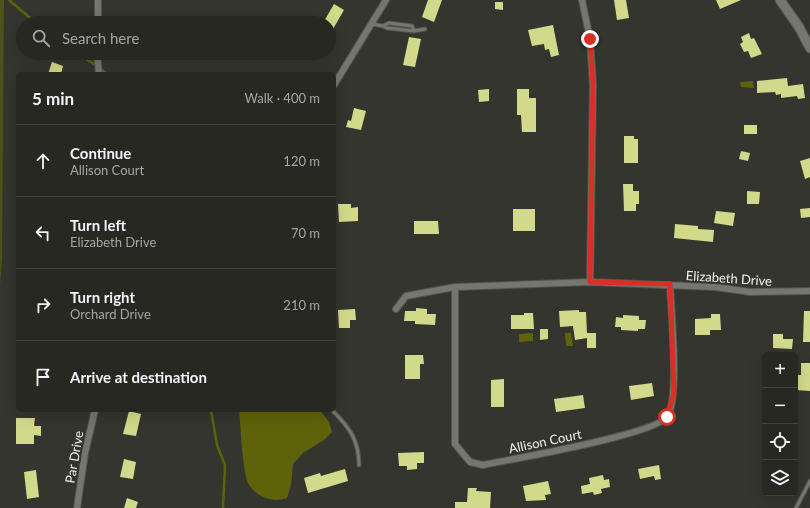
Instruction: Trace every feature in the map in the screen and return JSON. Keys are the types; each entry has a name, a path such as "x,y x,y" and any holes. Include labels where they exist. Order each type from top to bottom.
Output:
{"main road":[{"path":"780,0 799,27 810,48"}],"street":[{"path":"98,0 98,16"},
{"path":"336,82 386,0"},
{"path":"582,0 590,39 593,85 590,282"},
{"path":"98,60 99,72"},
{"name":"Elizabeth Drive","path":"396,309 406,296 455,287 590,282 670,284 715,287 750,292 810,291"},
{"name":"Allison Court","path":"455,287 455,444 470,462 483,465 620,437 660,423 667,417 674,393 670,284"},
{"name":"Par Drive","path":"77,508 85,453 95,412"}],"lane":[{"path":"383,26 389,23 412,26 414,31"},
{"path":"372,24 387,28 414,31 424,29"},
{"path":"334,412 348,426 354,436 359,456 359,465"},
{"path":"796,508 810,481"}],"green space":[{"path":"0,0 4,0 2,259 0,285"}],"shaded area":[{"path":"753,81 754,88 741,87 740,82"},
{"path":"533,333 533,341 519,342 519,334"},
{"path":"565,333 571,333 573,346 566,346"},
{"path":"239,412 322,412 329,422 332,432 324,440 303,453 293,464 291,485 287,498 271,500 257,493 249,485 243,460"}],"building":[{"path":"428,0 442,0 434,22 422,17"},
{"path":"614,0 626,0 629,18 617,20"},
{"path":"716,0 741,0 720,9"},
{"path":"495,2 503,2 503,10 495,9"},
{"path":"334,4 344,10 336,24 336,16 327,16"},
{"path":"553,25 559,55 551,57 549,49 545,50 544,44 532,46 528,30"},
{"path":"749,33 751,39 754,38 762,54 751,58 748,51 744,52 740,44 743,42 741,37"},
{"path":"409,37 421,39 415,67 403,65"},
{"path":"52,62 63,66 62,72 49,72"},
{"path":"787,78 788,86 803,84 805,98 798,99 797,96 781,98 781,94 776,95 775,92 757,93 757,81"},
{"path":"489,89 489,101 479,102 478,90"},
{"path":"517,89 529,89 529,98 536,98 536,132 522,132 521,115 517,115"},
{"path":"354,108 366,111 361,130 346,127 348,120 351,121"},
{"path":"744,125 757,125 757,134 744,134"},
{"path":"624,136 634,136 634,139 638,139 638,163 624,163"},
{"path":"741,151 750,153 748,161 739,159"},
{"path":"810,158 810,177 805,179 800,161"},
{"path":"623,184 633,184 633,191 639,191 639,204 636,204 636,211 624,211"},
{"path":"747,191 760,192 759,204 747,204"},
{"path":"338,204 351,204 351,208 358,207 358,221 339,222"},
{"path":"810,208 810,217 801,218 800,209"},
{"path":"513,209 535,209 535,231 513,231"},
{"path":"716,211 735,213 733,226 714,223"},
{"path":"414,221 438,221 439,234 414,234"},
{"path":"675,224 698,226 698,229 714,230 713,242 674,238"},
{"path":"416,308 427,309 427,314 436,314 435,325 415,324 415,321 404,321 405,311 416,311"},
{"path":"355,309 356,320 350,320 350,328 339,328 338,310"},
{"path":"579,310 579,312 586,312 587,333 596,333 596,348 587,348 587,338 575,340 573,326 560,327 559,311"},
{"path":"804,311 810,311 810,342 803,342"},
{"path":"524,313 533,313 534,329 511,329 511,315 524,315"},
{"path":"711,314 720,314 721,330 710,330 710,335 695,335 695,319 711,318"},
{"path":"623,315 639,316 639,320 646,320 645,329 638,329 638,331 621,330 621,327 615,327 616,317 623,318"},
{"path":"540,329 548,329 548,339 540,340"},
{"path":"773,334 783,334 783,339 793,339 792,349 773,348"},
{"path":"405,355 423,355 424,364 420,364 420,379 405,379"},
{"path":"801,363 810,363 810,391 798,390 798,375 801,375"},
{"path":"504,379 504,407 491,407 491,380"},
{"path":"652,383 654,396 631,400 629,386"},
{"path":"583,395 585,408 556,412 554,399"},
{"path":"129,412 141,414 136,436 123,434"},
{"path":"16,418 35,418 34,426 41,426 41,436 34,435 34,444 16,444"},
{"path":"424,452 424,463 417,463 417,469 407,470 407,466 399,466 398,453"},
{"path":"124,459 136,462 133,479 120,477"},
{"path":"659,465 661,479 655,480 654,476 640,479 638,469"},
{"path":"345,469 348,481 308,493 304,478 320,473 321,476"},
{"path":"36,470 39,497 27,499 24,472"},
{"path":"603,475 604,480 609,479 610,487 601,489 602,493 594,495 593,492 582,494 581,486 590,484 589,478"},
{"path":"548,481 551,494 545,495 546,500 526,501 523,486"},
{"path":"468,488 477,488 476,491 491,492 490,508 455,508 455,502 467,502"},
{"path":"127,498 138,502 136,508 124,508"}],"waterway":[{"path":"9,0 28,16"},
{"path":"88,60 105,72"},
{"path":"211,412 217,445 225,465 223,508"}],"route":[{"path":"590,39 593,85 590,282 670,284 674,393 667,417"}]}
